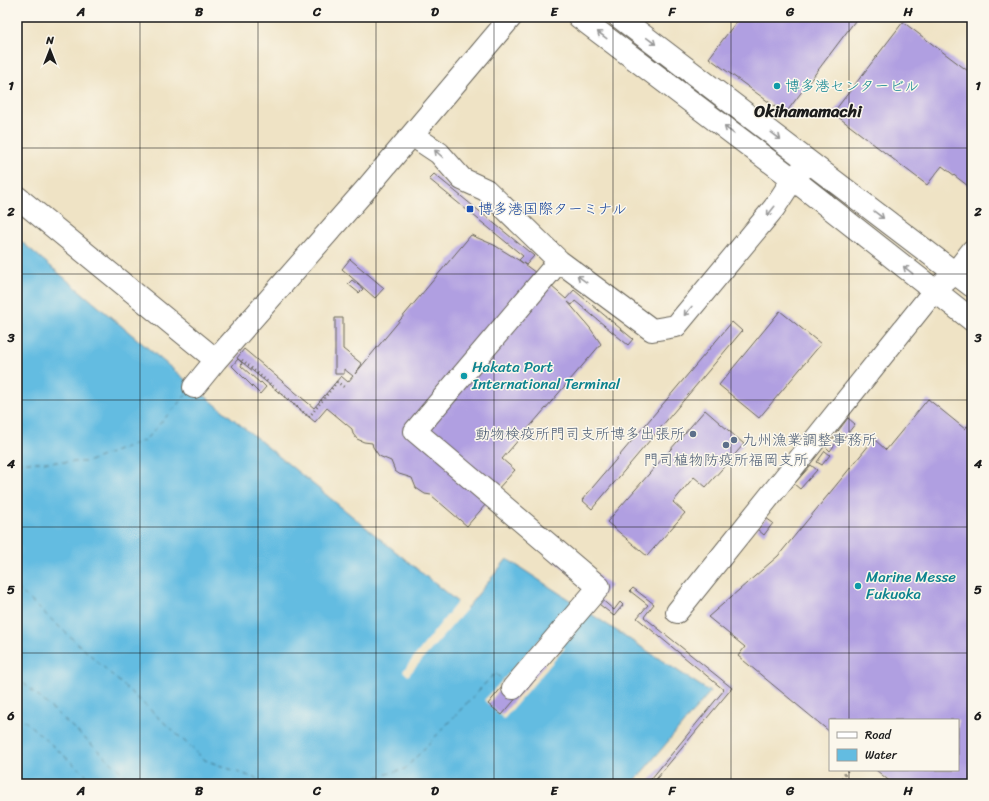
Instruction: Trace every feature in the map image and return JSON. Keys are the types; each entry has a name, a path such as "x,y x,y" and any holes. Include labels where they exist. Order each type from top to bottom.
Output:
{"street":[{"path":"194,387 367,188 511,17"},
{"path":"579,17 793,179 972,320"},
{"path":"620,17 972,286"},
{"path":"412,135 439,153 462,179 486,190 558,261 652,330 676,326 774,208 793,179 809,162"},
{"path":"17,197 216,360"},
{"path":"677,612 934,291 955,273 972,251"},
{"path":"513,688 599,587 415,431 558,261"}],"path":[{"path":"241,359 308,417 337,382 344,388"},
{"path":"837,784 847,771"}],"water":[{"path":"17,238 194,387 466,609 507,559 710,692 632,784 17,784"}],"pier":[{"path":"458,601 467,609 408,676 403,671"},
{"path":"545,634 565,648 504,719 484,700"}],"building":[{"name":"博多港センタービル","path":"740,17 858,17 785,114 709,58"},
{"path":"903,22 972,74 972,189 942,166 927,185 833,113"},
{"path":"434,174 534,256 526,265 519,260 523,256 429,179"},
{"name":"Hakata Port International Terminal","path":"471,235 494,245 520,261 566,299 574,290 633,339 628,345 575,301 572,305 568,302 590,328 601,344 502,459 515,470 496,491 611,586 600,598 614,610 620,602 623,605 614,616 594,600 597,596 486,504 467,526 431,495 425,494 416,488 412,478 399,474 395,471 391,461 379,456 372,443 357,439 353,434 352,429 327,408 315,422 237,358 244,349 314,408 341,376 348,382 353,376 344,369 344,374 335,374 335,318 343,318 343,349 362,364 355,374"},
{"path":"350,259 384,288 375,298 342,269"},
{"path":"352,280 363,289 359,293 348,284"},
{"path":"780,311 821,344 759,418 719,385"},
{"path":"732,322 742,331 592,509 582,500"},
{"path":"238,359 242,363 241,366 266,387 260,394 232,366"},
{"name":"Marine Messe Fukuoka","path":"928,399 965,429 967,426 972,430 972,784 893,784 877,771 959,771 959,719 829,719 829,731 738,656 745,647 708,617 778,556 874,439 886,450"},
{"path":"705,410 744,444 706,487 694,477 673,502 685,513 647,556 607,522"},
{"path":"848,418 855,424 845,437 838,431"},
{"path":"835,436 839,439 830,451 826,447"},
{"path":"825,451 830,455 822,465 817,462"},
{"path":"811,465 817,470 800,489 794,484"},
{"path":"766,518 773,523 764,535 757,529"},
{"path":"633,588 654,604 644,617 732,688 652,784 647,784 724,690 637,618 648,605 630,591"},
{"path":"531,652 545,664 502,715 488,704"}],"ferry route":[{"path":"17,462 87,462 145,440 186,395"},
{"path":"17,588 205,760 271,784"},
{"path":"351,784 405,769 495,673 505,682"},
{"path":"17,677 135,784"},
{"path":"17,714 96,784"}],"place":[{"name":"博多港センタービル","path":"777,86"},
{"name":"博多港国際ターミナル","path":"470,209"},
{"name":"Hakata Port International Terminal","path":"464,376"},
{"name":"動物検疫所門司支所博多出張所","path":"693,434"},
{"name":"九州漁業調整事務所","path":"734,440"},
{"name":"門司植物防疫所福岡支所","path":"726,445"},
{"name":"Marine Messe Fukuoka","path":"858,586"}],"district":[{"name":"Okihamamachi","path":"808,111"}]}
